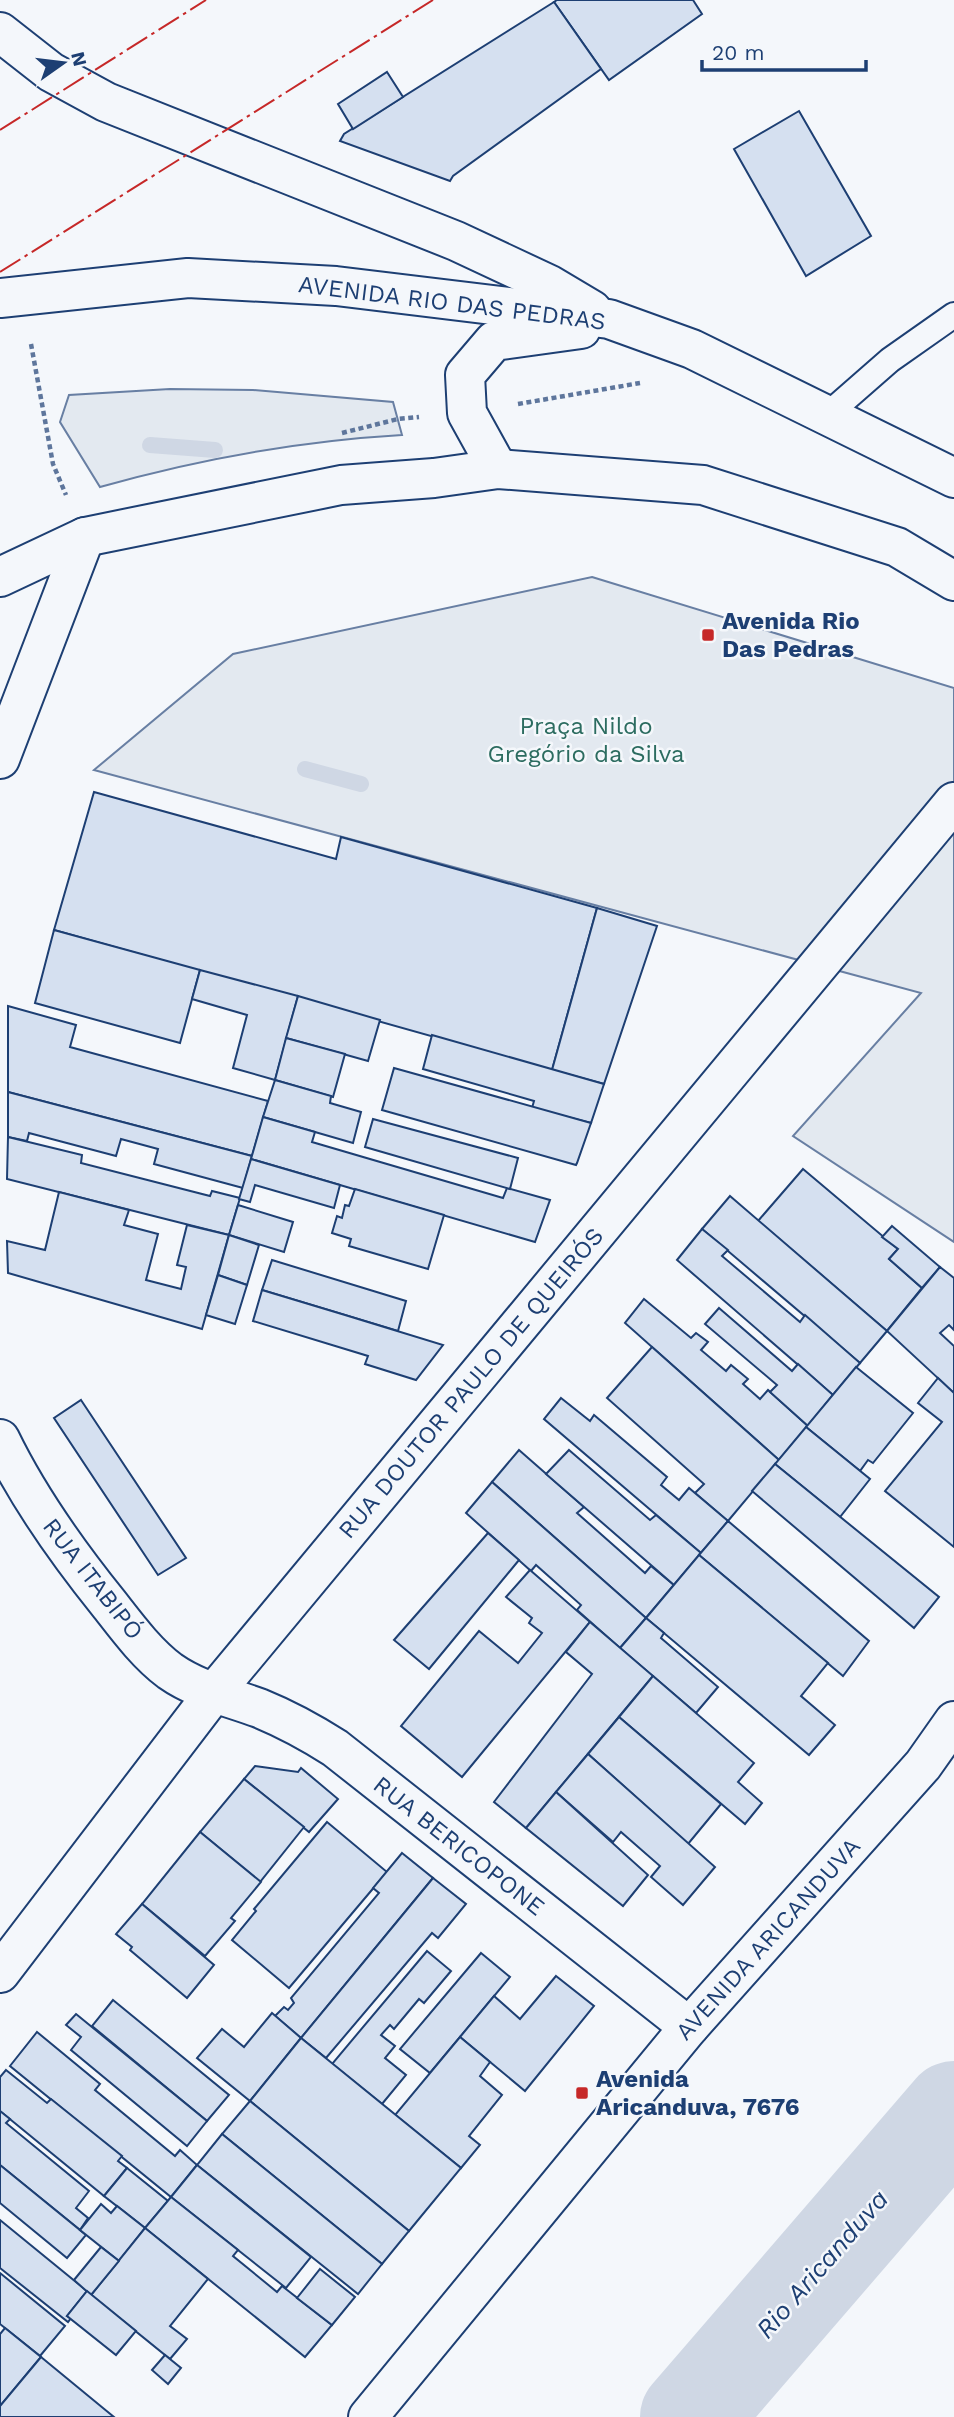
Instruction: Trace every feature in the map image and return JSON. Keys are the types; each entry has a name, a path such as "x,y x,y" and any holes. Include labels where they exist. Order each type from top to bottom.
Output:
{"main road":[{"path":"0,33 51,72 106,102 456,241 550,285 615,322"},
{"name":"AVENIDA RIO DAS PEDRAS","path":"11,297 188,278 336,286 615,322 692,349 954,478"},
{"path":"498,469 467,413 465,375 494,341 615,322"},
{"path":"0,577 85,537 341,485 434,478 498,469 703,485 897,547 954,581"},
{"path":"0,759 85,537"},
{"name":"RUA DOUTOR PAULO DE QUEIRÓS","path":"0,1973 213,1694 954,802"},
{"name":"RUA ITABIPÓ","path":"0,1439 16,1473 60,1542 134,1636 170,1671 213,1694"},
{"name":"RUA BERICOPONE","path":"213,1694 257,1707 298,1724 335,1748 689,2027"},
{"name":"AVENIDA ARICANDUVA","path":"368,2417 689,2027 923,1765 954,1721"}],"lane":[{"path":"826,416 890,360 954,315"}],"path":[{"path":"11,297 53,464 85,537"}],"green space":[{"path":"170,389 253,390 393,402 402,435 249,453 100,487 60,422 69,395"},
{"name":"Praça Nildo Gregório da Silva","path":"592,577 954,688 954,1242 793,1136 921,993 94,770 233,654"}],"building":[{"path":"693,0 702,14 609,80 554,2"},
{"path":"554,2 601,69 453,176 450,181 340,141 344,134"},
{"path":"387,72 403,97 353,129 338,104"},
{"path":"799,111 871,236 806,276 734,149"},
{"path":"94,792 336,859 341,837 597,908 552,1070 54,930"},
{"path":"597,908 657,926 604,1084 552,1070"},
{"path":"54,930 200,970 180,1043 35,1003"},
{"path":"200,970 298,996 275,1080 233,1068 247,1015 192,999"},
{"path":"298,996 380,1020 368,1061 286,1038"},
{"path":"8,1006 76,1025 70,1047 268,1101 252,1156 8,1092"},
{"path":"432,1035 604,1084 591,1123 532,1108 534,1101 423,1069"},
{"path":"286,1038 345,1054 333,1097 275,1080"},
{"path":"394,1068 591,1123 576,1165 382,1110"},
{"path":"275,1080 331,1096 330,1103 361,1112 353,1143 263,1117"},
{"path":"8,1092 252,1156 243,1188 154,1164 158,1149 121,1139 116,1156 29,1133 27,1141 8,1137"},
{"path":"263,1117 315,1132 312,1142 503,1198 507,1188 550,1200 535,1242 251,1159"},
{"path":"373,1119 518,1158 510,1189 365,1147"},
{"path":"8,1137 82,1155 81,1163 210,1196 212,1191 240,1198 229,1235 7,1179"},
{"path":"251,1159 340,1185 334,1208 255,1185 250,1202 239,1199"},
{"path":"803,1169 898,1249 889,1259 922,1288 887,1331 758,1221"},
{"path":"355,1189 444,1215 428,1269 349,1246 351,1239 332,1233 337,1216 342,1218 345,1205 349,1206"},
{"path":"59,1192 129,1210 124,1225 158,1234 146,1280 181,1289 186,1267 177,1265 187,1225 229,1235 202,1329 8,1273 7,1241 45,1250"},
{"path":"730,1196 887,1331 860,1363 702,1229"},
{"path":"238,1205 293,1222 284,1252 229,1235"},
{"path":"892,1226 940,1267 922,1288 889,1259 898,1249 882,1237"},
{"path":"702,1229 728,1250 722,1256 800,1322 805,1315 860,1363 833,1395 677,1260"},
{"path":"229,1235 259,1245 247,1285 218,1275"},
{"path":"272,1260 406,1301 398,1331 262,1290"},
{"path":"940,1267 954,1278 954,1330 949,1325 940,1333 954,1346 954,1393 887,1331"},
{"path":"218,1275 247,1285 235,1324 206,1315"},
{"path":"262,1290 443,1345 416,1380 365,1364 368,1356 253,1321"},
{"path":"644,1299 691,1338 696,1333 708,1342 701,1350 726,1371 731,1365 748,1379 743,1384 760,1399 768,1390 808,1426 779,1460 625,1323"},
{"path":"719,1308 792,1371 798,1364 833,1395 808,1426 770,1392 777,1385 705,1324"},
{"path":"652,1347 779,1460 728,1521 695,1493 704,1484 607,1398"},
{"path":"856,1367 913,1413 873,1463 868,1460 860,1471 806,1427"},
{"path":"938,1378 954,1393 954,1547 885,1491 942,1422 918,1403"},
{"path":"561,1398 590,1421 594,1415 667,1477 661,1485 679,1500 689,1488 728,1521 701,1553 544,1419"},
{"path":"81,1400 186,1558 158,1575 54,1418"},
{"path":"806,1427 870,1479 840,1517 775,1464"},
{"path":"519,1450 584,1507 577,1513 645,1573 651,1566 674,1585 646,1618 492,1482"},
{"path":"569,1450 650,1520 656,1515 701,1553 674,1585 546,1474"},
{"path":"775,1464 939,1597 914,1628 752,1491"},
{"path":"492,1482 646,1618 620,1648 577,1610 581,1605 536,1565 531,1571 466,1513"},
{"path":"728,1521 869,1641 843,1676 699,1555"},
{"path":"488,1533 519,1560 429,1669 394,1640"},
{"path":"699,1555 828,1663 801,1696 835,1725 809,1755 646,1618"},
{"path":"530,1570 590,1622 462,1777 401,1726 479,1631 518,1663 542,1633 529,1623 532,1618 506,1597"},
{"path":"646,1618 664,1633 661,1638 718,1687 696,1713 620,1648"},
{"path":"590,1622 653,1676 526,1828 494,1802 592,1674 566,1652"},
{"path":"653,1676 754,1763 738,1782 762,1803 745,1824 619,1717"},
{"path":"619,1717 721,1804 688,1844 588,1754"},
{"path":"588,1754 715,1867 683,1905 651,1877 660,1866 621,1832 613,1842 556,1792"},
{"path":"255,1766 298,1772 301,1768 338,1799 309,1832 244,1779"},
{"path":"244,1779 304,1827 260,1882 200,1832"},
{"path":"556,1792 648,1875 623,1906 526,1828"},
{"path":"327,1822 387,1872 289,1988 232,1940 256,1911 254,1909"},
{"path":"200,1832 261,1882 231,1918 235,1921 205,1956 142,1904"},
{"path":"402,1853 433,1878 301,2038 275,2016 284,2007 288,2010 294,2003 291,1998 379,1893 373,1888"},
{"path":"433,1878 466,1904 438,1938 432,1933 326,2058 301,2038"},
{"path":"142,1904 214,1965 187,1998 130,1950 132,1947 116,1934"},
{"path":"427,1951 451,1971 424,2003 419,1999 394,2029 390,2025 381,2035 395,2046 385,2058 406,2075 382,2104 332,2064"},
{"path":"481,1953 510,1977 430,2073 400,2049"},
{"path":"556,1976 594,2006 525,2091 460,2037 494,1996 520,2019"},
{"path":"113,2000 229,2095 207,2121 92,2026"},
{"path":"272,2013 301,2038 250,2101 197,2058 222,2029 244,2047"},
{"path":"76,2014 207,2121 187,2146 71,2050 81,2037 66,2025"},
{"path":"37,2032 100,2084 95,2090 175,2156 180,2150 197,2165 171,2197 10,2066"},
{"path":"460,2037 490,2062 480,2076 502,2095 469,2136 480,2145 461,2168 395,2115"},
{"path":"301,2038 461,2168 409,2231 250,2101"},
{"path":"6,2070 47,2103 51,2099 122,2156 118,2161 127,2168 104,2196 0,2111 0,2077"},
{"path":"250,2101 409,2231 382,2264 222,2134"},
{"path":"0,2111 10,2119 6,2123 89,2191 76,2208 88,2218 80,2230 0,2165"},
{"path":"222,2134 382,2264 358,2294 197,2165"},
{"path":"0,2165 86,2235 67,2258 0,2203"},
{"path":"197,2165 311,2257 286,2288 171,2197"},
{"path":"127,2168 168,2201 145,2228 104,2196"},
{"path":"171,2197 238,2250 233,2256 277,2292 282,2286 332,2325 305,2357 145,2228"},
{"path":"101,2204 111,2213 117,2206 145,2228 119,2261 80,2230"},
{"path":"0,2220 87,2291 67,2316 71,2318 68,2322 0,2268"},
{"path":"145,2228 208,2279 170,2326 187,2339 170,2359 91,2295"},
{"path":"101,2247 119,2261 91,2295 74,2280"},
{"path":"320,2269 355,2297 332,2325 297,2298"},
{"path":"0,2273 65,2326 40,2356 0,2324"},
{"path":"87,2291 136,2331 116,2355 67,2316"},
{"path":"5,2328 41,2357 0,2406 0,2334"},
{"path":"165,2355 181,2368 168,2384 152,2370"},
{"path":"41,2357 114,2417 0,2417 0,2406"}],"waterway":[{"path":"150,445 215,450"},
{"path":"305,769 361,784"},
{"name":"Rio Aricanduva","path":"690,2417 954,2111"}],"power":[{"path":"0,130 206,0"},
{"path":"0,272 433,0"}],"place":[{"name":"Avenida Rio Das Pedras","path":"708,635"},
{"name":"Avenida Aricanduva, 7676","path":"582,2093"}]}
